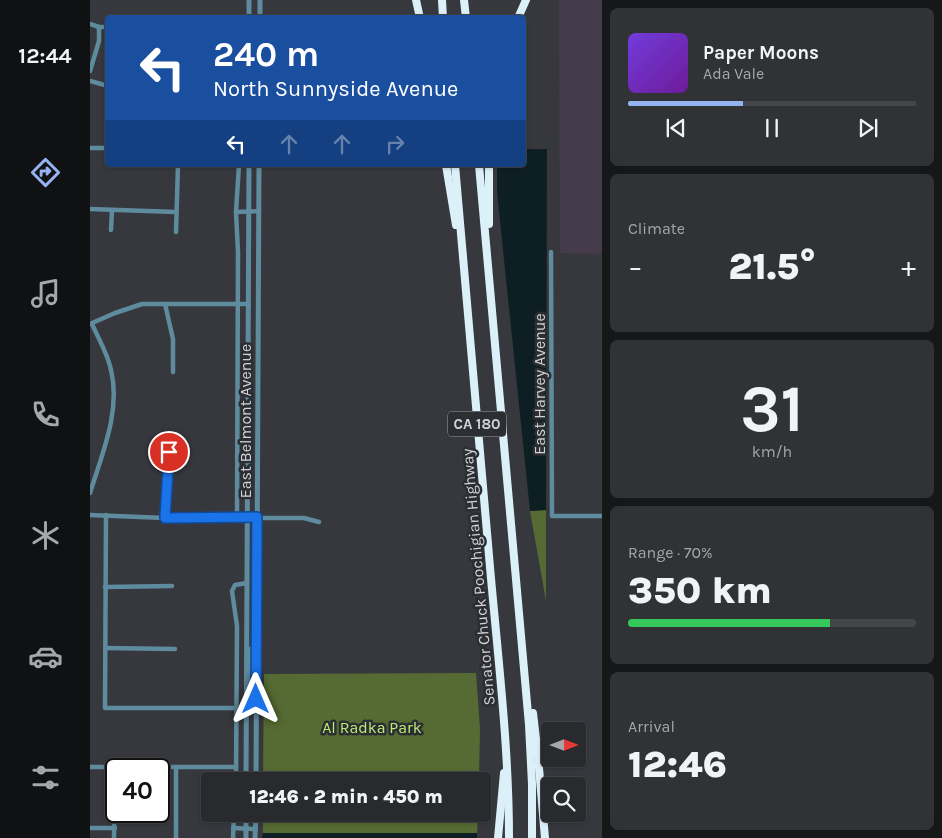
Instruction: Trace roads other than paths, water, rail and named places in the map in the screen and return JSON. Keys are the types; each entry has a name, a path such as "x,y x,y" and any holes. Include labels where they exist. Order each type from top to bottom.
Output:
{"highway":[{"path":"416,0 419,15"},
{"path":"442,0 443,15"},
{"path":"464,0 466,15"},
{"path":"519,15 526,0"},
{"path":"446,167 466,285"},
{"name":"Senator Chuck Poochigian Highway","path":"456,167 506,736 509,838"},
{"name":"CA 180","path":"479,167 531,748 532,838"},
{"path":"488,167 489,281"},
{"path":"525,673 535,724 545,838"},
{"path":"498,838 506,736"}],"street":[{"path":"249,0 249,15"},
{"path":"260,0 260,15"},
{"path":"90,24 105,27"},
{"path":"90,71 99,41 99,27"},
{"path":"90,81 105,85"},
{"path":"90,148 105,148"},
{"path":"176,232 178,167"},
{"name":"East Belmont Avenue","path":"238,517 238,252 236,212 239,167"},
{"name":"East Belmont Avenue","path":"246,772 249,167"},
{"name":"East Belmont Avenue","path":"256,772 259,167"},
{"path":"90,209 176,212"},
{"path":"111,230 112,210"},
{"path":"236,212 259,211"},
{"name":"East Harvey Avenue","path":"551,252 552,516 602,516"},
{"path":"166,304 173,339 173,372"},
{"path":"90,493 112,419 114,389 111,368 91,324 135,305 249,304"},
{"path":"165,518 169,452"},
{"path":"90,515 165,518 304,518 319,522"},
{"path":"106,515 105,708 236,708"},
{"path":"236,772 237,626 232,591 235,585 247,583"},
{"path":"105,587 172,586"},
{"path":"247,638 251,659 252,696 256,699"},
{"path":"105,648 175,649"},
{"path":"90,767 105,767"},
{"path":"170,767 236,768"},
{"path":"176,767 176,838"},
{"path":"233,822 233,838"},
{"path":"246,822 246,838"},
{"path":"255,838 256,822"},
{"path":"114,823 114,838"},
{"path":"90,828 114,828"},
{"path":"233,828 256,829"}],"park label":[{"name":"Al Radka Park","path":"372,727"}]}
